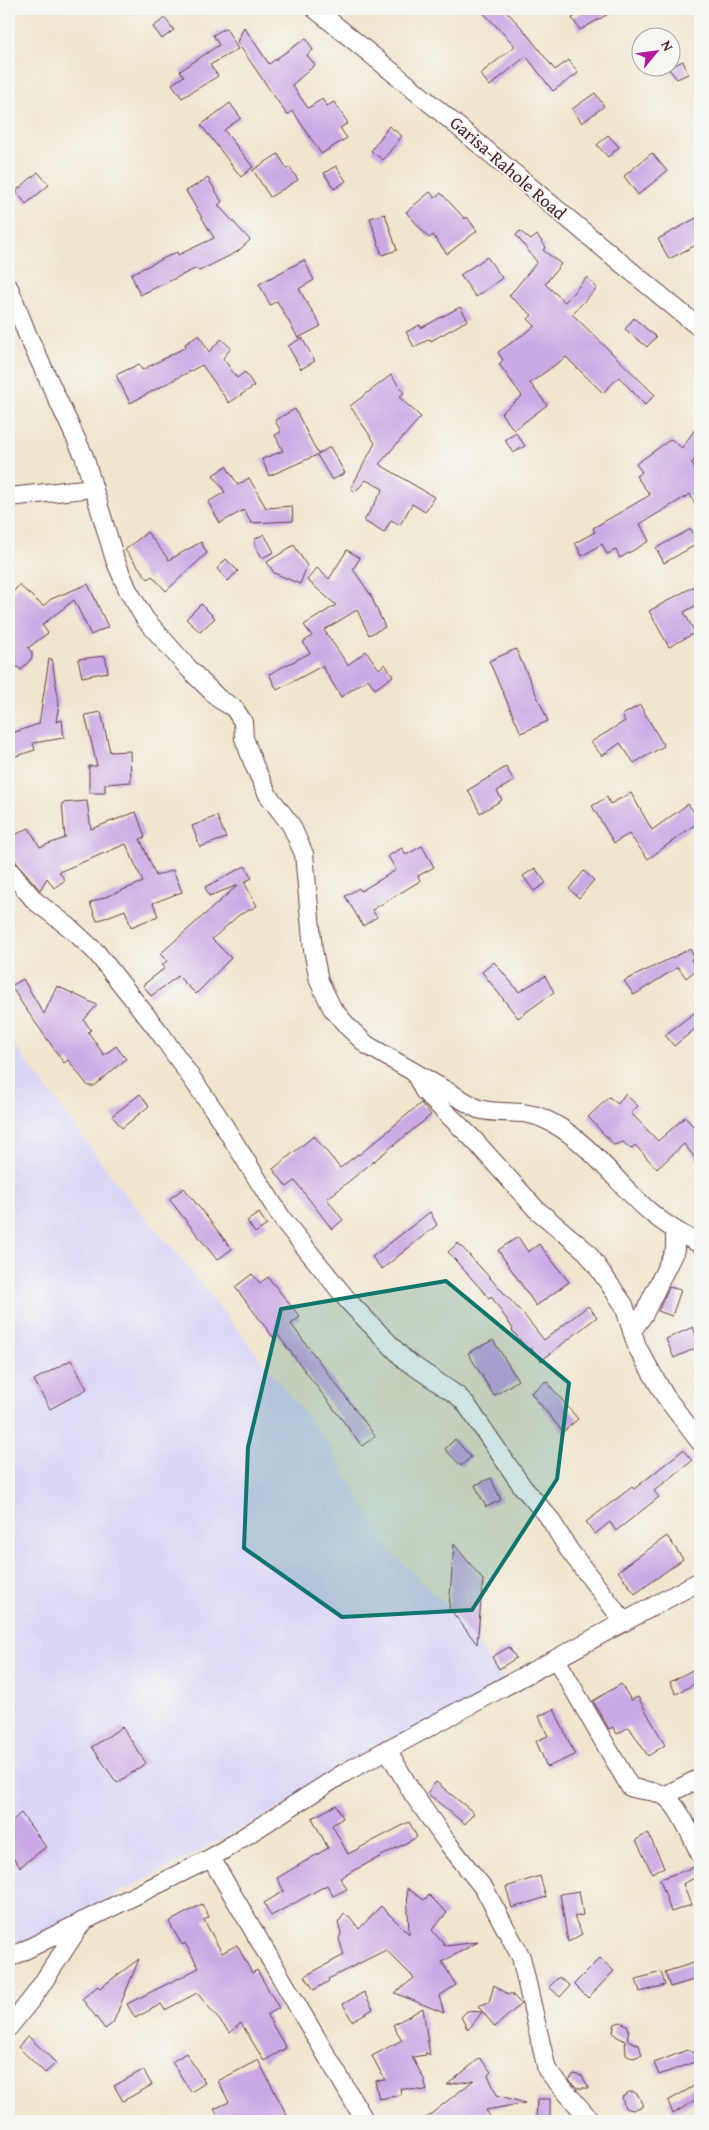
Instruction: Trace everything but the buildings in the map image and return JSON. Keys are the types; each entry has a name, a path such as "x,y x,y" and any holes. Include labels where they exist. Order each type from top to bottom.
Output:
{"street":[{"name":"Garisa-Rahole Road","path":"315,9 422,94 588,237 700,328"},
{"path":"9,288 28,336 84,456 114,560 128,590 145,619 190,670 219,698 234,708 243,722 244,738 268,795 290,826 304,854 313,950 319,981 332,1008 368,1046 478,1110 499,1113 521,1112 542,1118 562,1129 601,1160 649,1211 675,1230 700,1244"},
{"path":"9,497 94,488"},
{"path":"9,870 35,901 69,927 96,952 160,1033 216,1113 283,1220 348,1302 405,1360 458,1396 466,1404 522,1486 550,1519 569,1550 624,1622"},
{"path":"416,1074 424,1091 474,1140 536,1209 586,1252 624,1306 637,1347 665,1396 700,1442"},
{"path":"632,1331 644,1314 675,1250 675,1230"},
{"path":"9,1958 211,1858 344,1773 700,1581"},
{"path":"556,1659 630,1787 649,1790 664,1796 674,1804 700,1854"},
{"path":"387,1749 430,1818 485,1890 521,1957 547,2070 591,2121"},
{"path":"664,1796 700,1778"},
{"path":"211,1858 365,2121"},
{"path":"9,2026 34,1996 83,1920"}],"highlighted area":[{"path":"446,1281 569,1383 557,1479 472,1610 342,1617 244,1548 248,1447 281,1309"}],"shaded area":[{"path":"9,1038 121,1189 176,1253 327,1442 390,1551 449,1608 510,1687 9,1951"}]}
